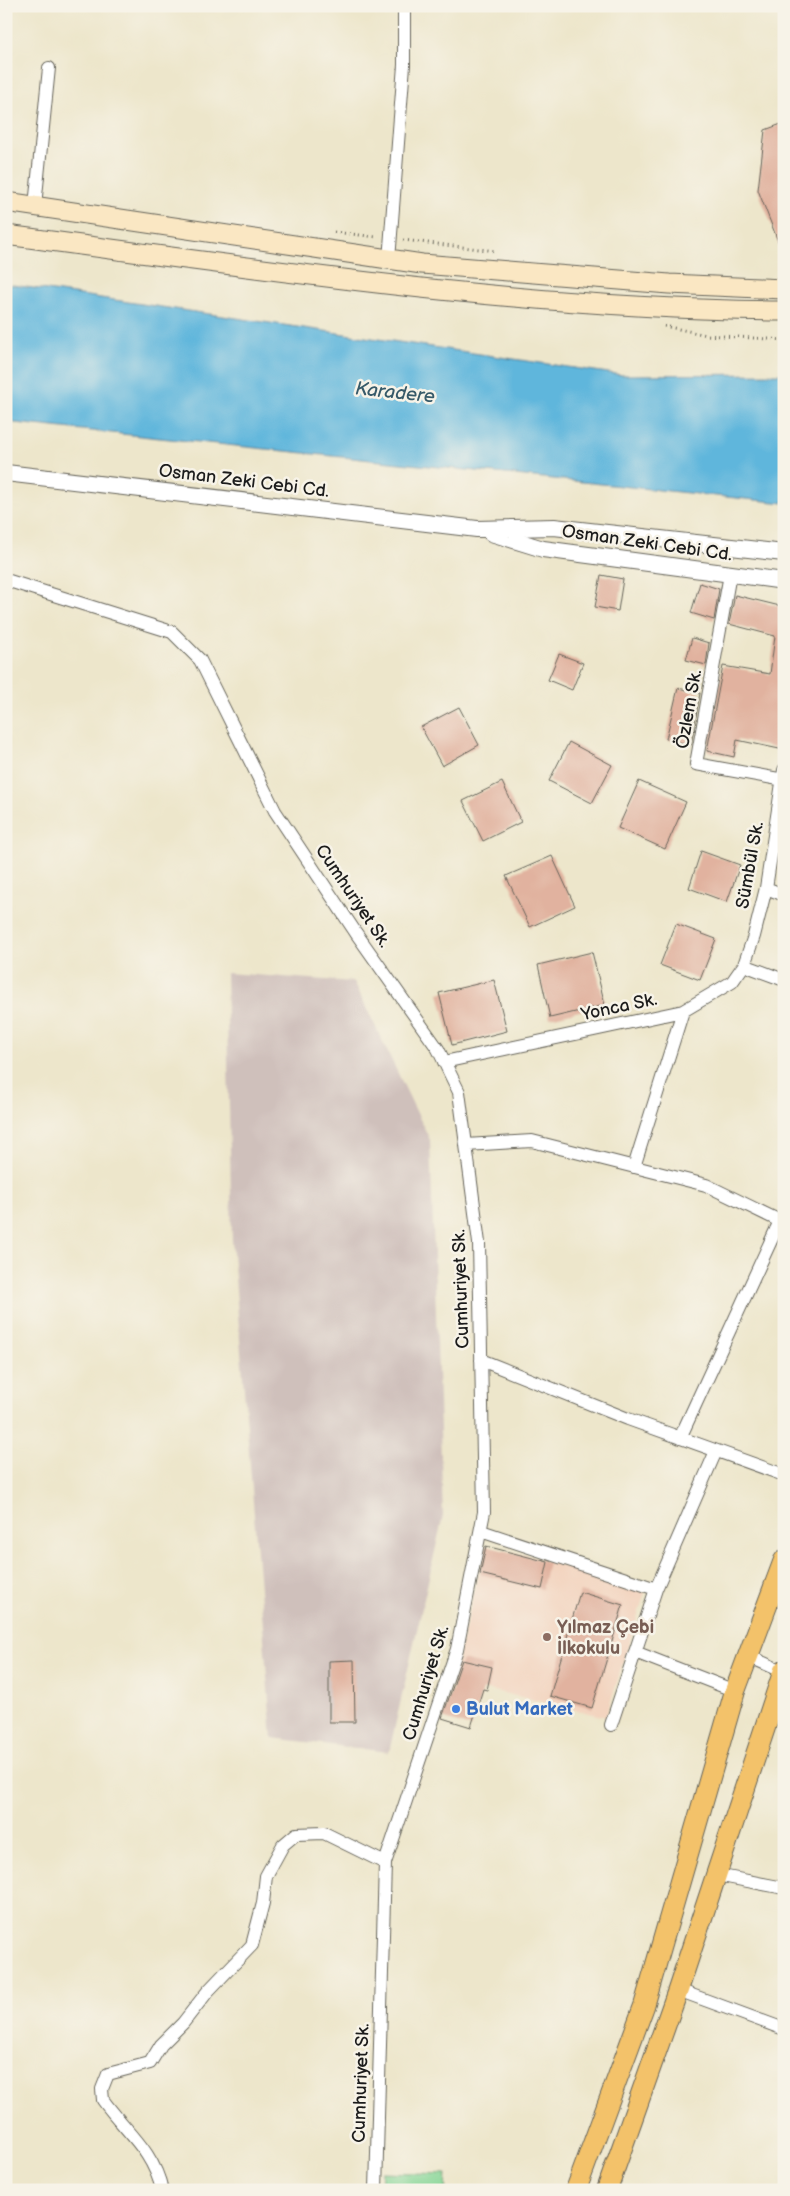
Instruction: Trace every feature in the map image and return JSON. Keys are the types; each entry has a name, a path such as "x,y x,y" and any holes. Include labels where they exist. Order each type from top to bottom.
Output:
{"main road":[{"path":"6,202 389,260 668,284 784,288"},
{"path":"6,235 356,280 585,304 708,310 784,311"},
{"path":"576,2190 644,2006 735,1691 784,1560"},
{"path":"607,2190 678,1990 784,1671"}],"street":[{"path":"389,260 404,65 404,6"},
{"path":"35,206 49,68"},
{"name":"Osman Zeki Cebi Cd.","path":"6,473 476,529 554,527 784,553"},
{"name":"Osman Zeki Cebi Cd.","path":"476,529 543,549 784,582"},
{"name":"Özlem Sk.","path":"730,574 696,764 783,776"},
{"name":"Cumhuriyet Sk.","path":"6,580 172,632 200,660 275,811 356,933 438,1049 459,1092 480,1243 484,1512 457,1649 385,1863 376,2190"},
{"name":"Sümbül Sk.","path":"744,965 754,936 766,888 783,776"},
{"path":"766,888 784,895"},
{"path":"744,965 784,980"},
{"name":"Yonca Sk.","path":"444,1062 683,1011 732,982 744,965"},
{"path":"634,1167 683,1011"},
{"path":"466,1145 532,1141 706,1185 782,1222 680,1438"},
{"path":"481,1360 628,1419 784,1475"},
{"path":"611,1725 656,1589 716,1451"},
{"path":"480,1531 656,1589"},
{"path":"635,1652 735,1691"},
{"path":"748,1656 784,1671"},
{"path":"162,2190 157,2170 148,2154 103,2100 102,2089 108,2074 150,2063 161,2045 183,2023 208,1991 252,1945 263,1903 266,1876 283,1845 296,1834 324,1833 385,1863"},
{"path":"717,1874 784,1888"},
{"path":"678,1990 784,2029"}],"shaded area":[{"path":"226,973 354,982 430,1140 443,1516 389,1752 272,1738 232,1240"},
{"name":"Yılmaz Çebi İlkokulu","path":"486,1546 548,1561 645,1592 606,1717 452,1681"}],"green space":[{"path":"382,2172 447,2174 446,2190 381,2190"}],"water":[{"name":"Karadere","path":"6,284 622,375 784,374 784,503 6,422"}],"building":[{"path":"784,123 783,254 758,190 765,130"},
{"path":"601,575 623,579 618,611 595,607"},
{"path":"700,583 719,589 714,620 691,613"},
{"path":"735,595 784,607 784,750 737,740 734,757 707,751 723,666 770,674 775,636 729,624"},
{"path":"692,638 709,643 706,665 686,660"},
{"path":"559,654 583,663 572,690 548,680"},
{"path":"678,688 700,693 691,745 666,739"},
{"path":"459,707 479,745 442,766 421,727"},
{"path":"569,742 612,765 592,803 549,781"},
{"path":"639,781 686,802 665,849 618,828"},
{"path":"502,782 521,822 483,841 463,801"},
{"path":"701,851 740,865 727,902 689,888"},
{"path":"552,856 575,906 530,927 506,876"},
{"path":"676,924 716,939 700,980 660,965"},
{"path":"592,952 605,1005 550,1018 538,965"},
{"path":"494,980 507,1031 452,1045 439,993"},
{"path":"486,1546 548,1562 542,1589 480,1574"},
{"path":"580,1592 623,1605 592,1708 550,1696"},
{"path":"354,1660 355,1722 329,1722 329,1661"},
{"path":"462,1660 492,1667 487,1690 483,1689 471,1727 442,1718"}],"place":[{"name":"Yılmaz Çebi İlkokulu","path":"547,1637"},
{"name":"Bulut Market","path":"456,1709"}]}
